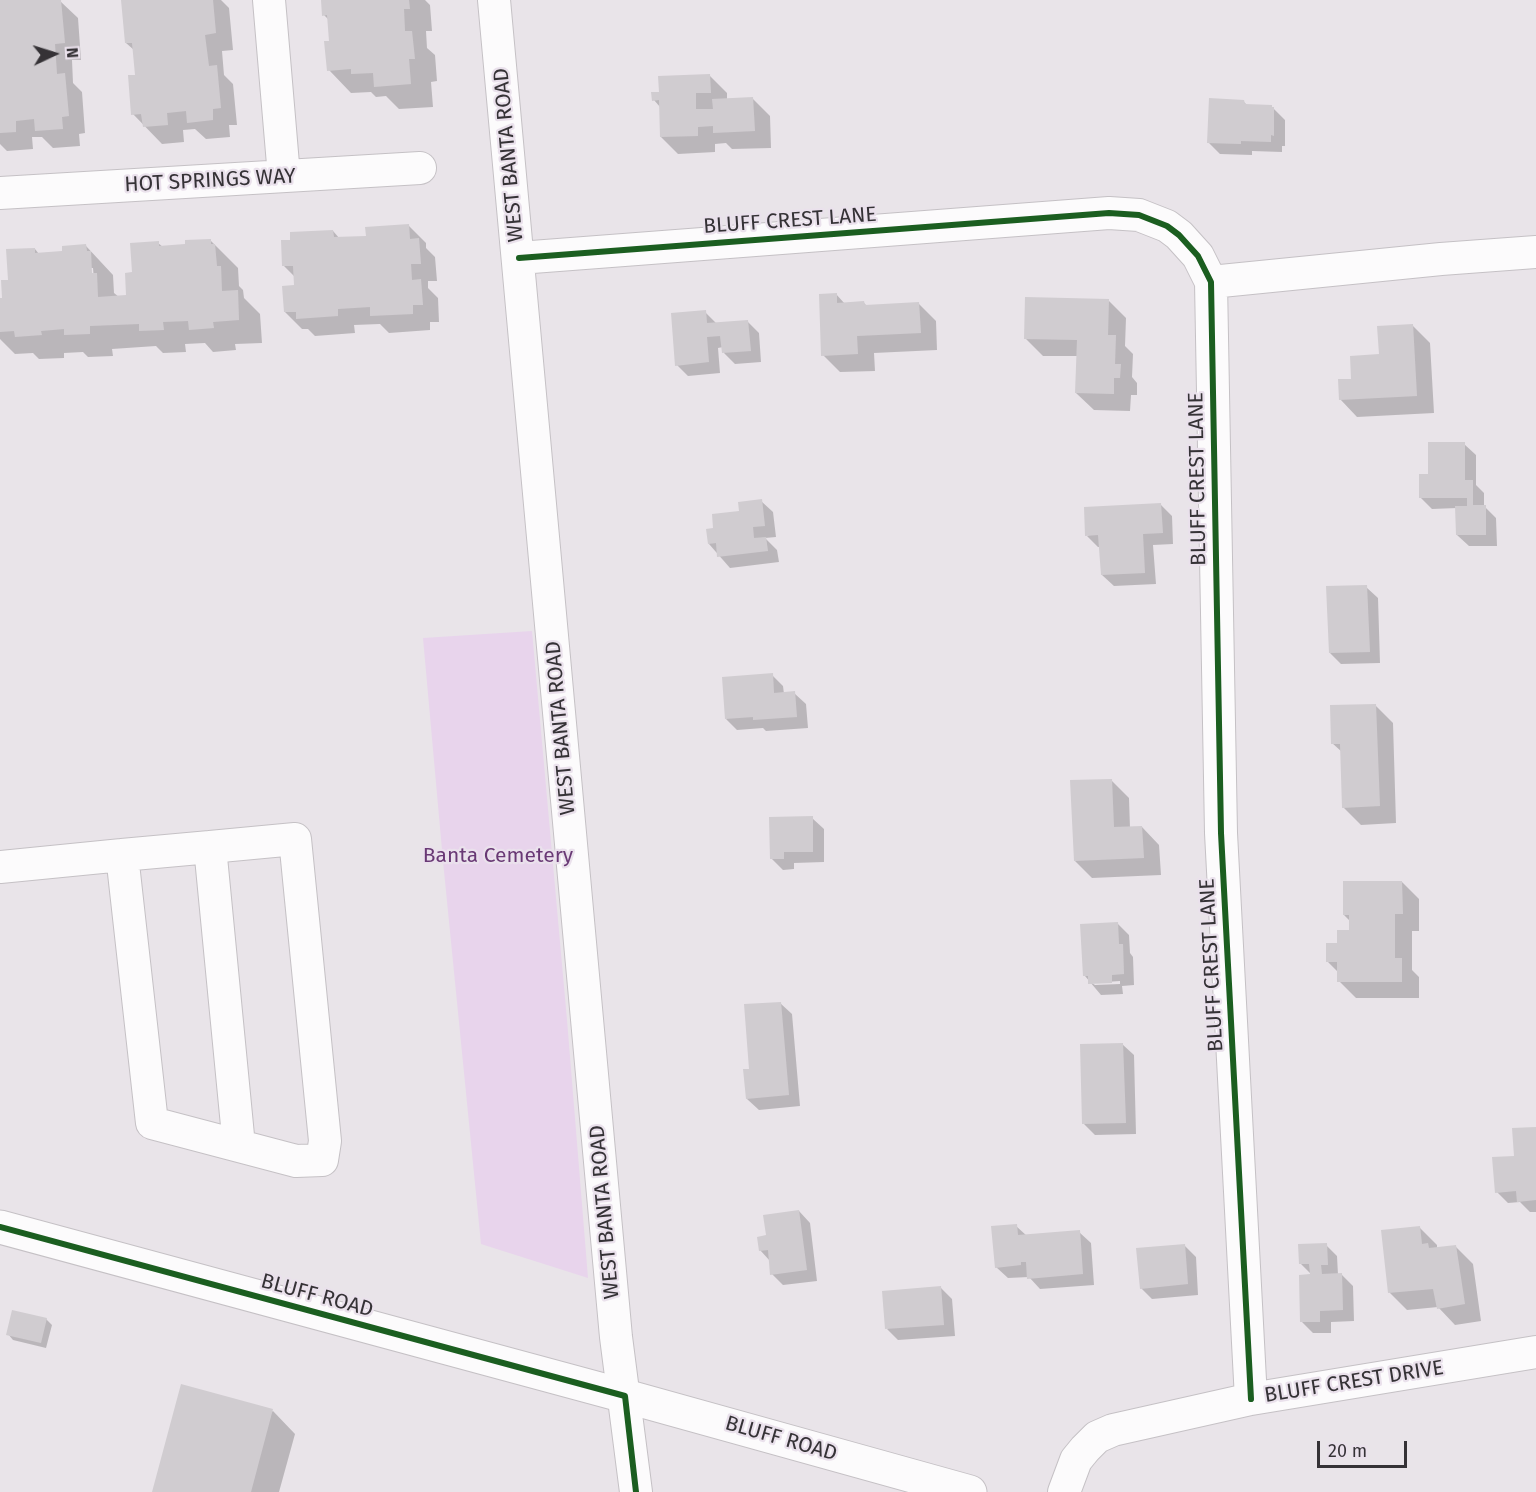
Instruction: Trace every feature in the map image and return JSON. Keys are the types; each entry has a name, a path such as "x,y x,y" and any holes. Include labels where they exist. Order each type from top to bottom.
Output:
{"main road":[{"name":"BLUFF ROAD","path":"0,1227 970,1492"}],"street":[{"path":"269,0 284,176"},
{"name":"WEST BANTA ROAD","path":"494,0 615,1325 636,1492"},
{"name":"HOT SPRINGS WAY","path":"0,193 420,168"},
{"name":"BLUFF CREST LANE","path":"519,258 1125,213 1153,220 1179,235 1198,256 1211,282 1221,833 1251,1399"},
{"path":"1211,282 1536,252"},
{"path":"0,867 122,855 295,839 326,1141 322,1160 296,1161 152,1123 122,855"},
{"path":"210,847 239,1146"},
{"name":"BLUFF CREST DRIVE","path":"1064,1492 1076,1460 1097,1437 1113,1430 1251,1399 1536,1352"}],"green space":[{"name":"Banta Cemetery","path":"532,631 588,1278 481,1244 423,638"}],"building":[{"path":"0,0 61,0 65,43 55,44 57,74 65,73 69,116 62,117 63,129 35,131 34,119 16,121 16,132 0,133"},
{"path":"121,0 213,0 216,33 205,35 209,66 217,65 221,108 213,109 213,120 187,123 186,111 167,113 168,125 143,127 141,114 131,115 128,75 135,75 132,43 125,43"},
{"path":"321,0 409,0 410,9 404,9 405,31 412,31 415,59 409,59 411,84 374,87 373,73 351,74 351,69 327,71 324,41 329,41 327,15 322,16"},
{"path":"710,74 711,93 696,93 696,109 713,109 712,99 753,97 755,131 713,133 713,126 698,127 698,136 660,137 659,100 652,101 651,92 659,92 658,76"},
{"path":"1209,98 1244,100 1245,104 1272,105 1274,107 1274,136 1271,135 1271,142 1207,143"},
{"path":"409,224 410,239 419,238 421,264 411,264 412,280 421,279 423,305 413,305 413,314 370,316 370,307 338,309 338,316 296,319 296,312 284,312 282,286 294,285 293,266 282,266 281,240 290,240 290,232 333,230 334,237 366,236 365,227"},
{"path":"211,239 211,244 215,244 217,266 221,266 222,291 238,290 239,320 213,322 214,328 189,330 188,321 163,322 164,330 139,331 139,324 90,326 90,334 64,335 64,329 41,331 42,335 15,337 14,331 0,332 1,280 8,280 6,249 35,248 35,253 62,251 62,246 86,244 87,251 91,251 92,273 97,273 98,297 126,295 125,273 132,272 130,243 159,241 159,246 185,244 185,240"},
{"path":"837,293 837,303 864,301 865,305 919,302 921,333 857,336 858,354 821,356 819,294"},
{"path":"1025,297 1109,299 1108,335 1116,335 1115,364 1121,364 1120,378 1114,378 1114,394 1075,393 1077,340 1024,339"},
{"path":"706,310 707,323 748,320 751,351 722,353 720,336 707,337 709,362 675,366 671,313"},
{"path":"1413,324 1417,396 1339,400 1338,379 1351,379 1350,356 1379,354 1377,326"},
{"path":"1428,442 1465,442 1465,480 1473,480 1473,505 1486,505 1486,535 1456,535 1455,506 1467,506 1467,498 1419,498 1419,474 1428,474"},
{"path":"762,499 765,526 753,527 754,538 766,537 768,551 717,557 716,543 708,544 706,529 713,528 712,514 739,511 738,502"},
{"path":"1161,503 1163,533 1143,534 1145,573 1101,575 1098,535 1085,536 1084,507"},
{"path":"1367,585 1370,652 1329,653 1326,586"},
{"path":"773,673 774,693 795,691 797,717 725,719 722,677"},
{"path":"1376,704 1380,806 1342,808 1340,744 1331,744 1330,705"},
{"path":"1112,779 1114,827 1142,826 1144,858 1074,861 1070,780"},
{"path":"813,816 813,852 784,852 784,859 770,859 769,817"},
{"path":"1343,881 1402,881 1403,914 1395,914 1395,958 1402,958 1402,982 1337,982 1337,962 1326,962 1326,943 1337,943 1337,930 1349,930 1349,915 1343,915"},
{"path":"1118,922 1119,944 1123,944 1124,974 1112,975 1112,983 1088,984 1088,976 1083,976 1080,924"},
{"path":"781,1002 789,1095 746,1099 743,1069 749,1069 744,1004"},
{"path":"1123,1043 1126,1123 1082,1124 1080,1044"},
{"path":"1536,1127 1536,1200 1517,1202 1516,1191 1495,1193 1492,1157 1514,1156 1512,1128"},
{"path":"799,1210 807,1270 770,1275 768,1250 759,1251 757,1237 766,1235 763,1215"},
{"path":"1017,1224 1018,1235 1080,1230 1083,1274 1027,1279 1026,1262 1021,1262 1021,1265 995,1268 991,1226"},
{"path":"1420,1226 1422,1244 1428,1243 1429,1248 1456,1245 1465,1304 1437,1309 1433,1289 1388,1293 1381,1230"},
{"path":"1327,1243 1328,1265 1321,1265 1322,1274 1342,1273 1343,1310 1320,1311 1320,1322 1300,1322 1299,1275 1310,1274 1309,1264 1299,1264 1298,1244"},
{"path":"1185,1244 1188,1284 1140,1289 1136,1248"},
{"path":"941,1286 944,1325 885,1329 882,1291"},
{"path":"12,1310 47,1318 41,1343 6,1335"},
{"path":"181,1384 273,1409 251,1492 152,1492"}],"cycle path":[{"path":"519,258 1109,213 1139,215 1167,226 1179,235 1198,256 1211,282 1221,833 1251,1399"},
{"path":"0,1227 625,1396 636,1492"}]}
